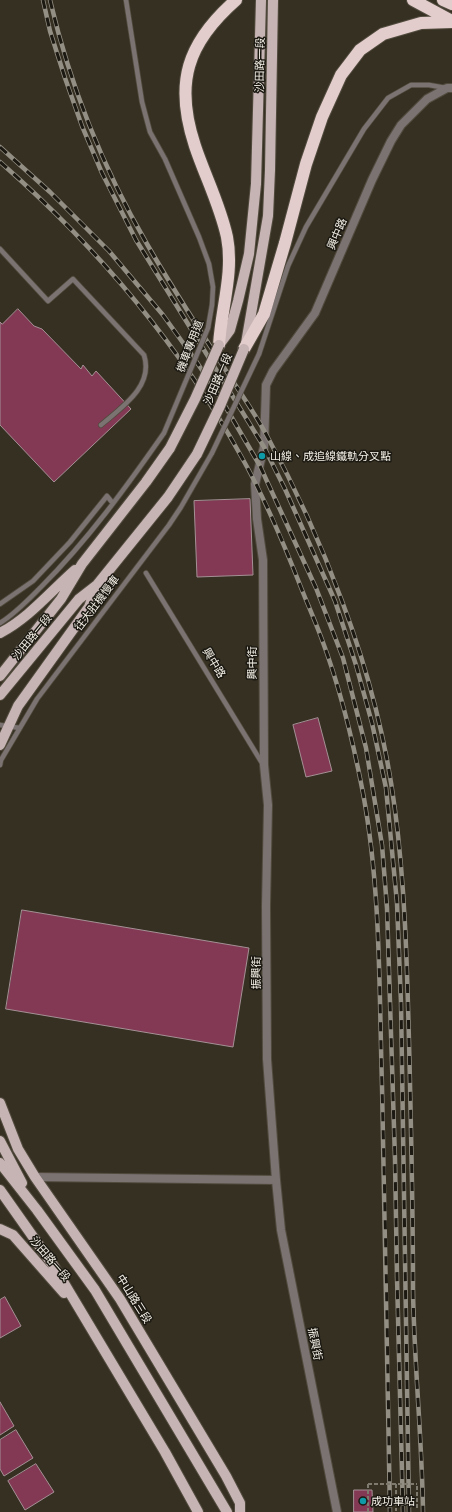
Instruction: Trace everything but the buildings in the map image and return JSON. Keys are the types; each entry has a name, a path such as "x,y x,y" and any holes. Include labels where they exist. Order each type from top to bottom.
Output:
{"highway":[{"path":"219,345 220,325 224,312 228,281 227,238 221,217 195,146 189,122 186,100 186,77 190,61 198,42 221,13 236,0"},
{"path":"413,0 452,21"},
{"path":"443,0 452,4"},
{"path":"244,349 264,314 306,164 322,117 341,75 360,50 383,34 421,23 452,21"}],"main road":[{"name":"沙田路一段","path":"0,676 61,599 82,564 146,482 170,448 195,400 219,345 230,330 249,254 256,184 261,0"},
{"name":"沙田路一段","path":"0,695 80,599 97,585 168,497 197,454 220,406 244,349 263,251 268,216 273,5"},
{"name":"沙田路一段","path":"0,633 11,627 33,609 82,564"},
{"path":"0,745 4,726 89,607 97,585"},
{"name":"中山路三段","path":"0,1103 18,1149 35,1177 120,1299 226,1476 240,1503 240,1512"},
{"path":"0,1141 36,1210"},
{"path":"0,1163 95,1290 227,1512"},
{"path":"0,1190 54,1268 130,1394 198,1512"},
{"name":"沙田路一段","path":"0,1229 13,1235 78,1310"}],"street":[{"name":"興中路","path":"262,560 257,519 255,484 264,447 264,406 266,385 274,371 315,313 372,180 391,141 401,125 427,99 450,88"},
{"name":"興中街","path":"262,560 264,765"},
{"name":"振興街","path":"264,765 268,805 266,906 267,1059 276,1180 281,1230 337,1512"},
{"path":"35,1177 276,1180"}],"lane":[{"name":"機車專用道","path":"0,623 28,600 68,560 107,511 164,432 208,328 212,305 213,286 209,264 168,166 150,132 142,102 126,0"},
{"name":"往大肚機慢車","path":"0,765 37,699 181,507 212,453 259,354 288,266 306,227 364,129 388,98 411,86 429,85 450,88"},
{"path":"0,249 48,301 73,279 144,355 147,364 145,378 133,396 101,425"},
{"path":"0,604 33,581 70,542 106,496 111,501"},
{"name":"興中路","path":"146,573 264,765"},
{"path":"4,726 20,728"}],"path":[{"path":"368,1512 368,1484 417,1484 417,1508"},
{"path":"396,1484 396,1511"}],"railway":[{"path":"43,0 50,31 65,78 82,126 102,173 136,240 264,447 285,489 335,601 356,665 372,723 386,788 397,903 401,1003 409,1512"},
{"path":"50,0 67,63 78,95 102,156 116,186 165,275 256,416 287,474 307,516 334,580 360,652 381,730 395,810 403,896 409,1041 413,1289 423,1512"},
{"path":"0,147 50,192 109,251 163,315 196,361 221,399 260,466 316,588 343,658 366,748 382,845 387,908 395,1159 403,1512"},
{"path":"0,162 69,228 102,262 133,298 163,336 217,415 250,472 274,522 319,631 340,695 363,793 369,829 376,902 385,1192 390,1512"}],"place":[{"name":"山線、成追線鐵軌分叉點","path":"262,456"},
{"name":"成功車站","path":"363,1501"}]}
